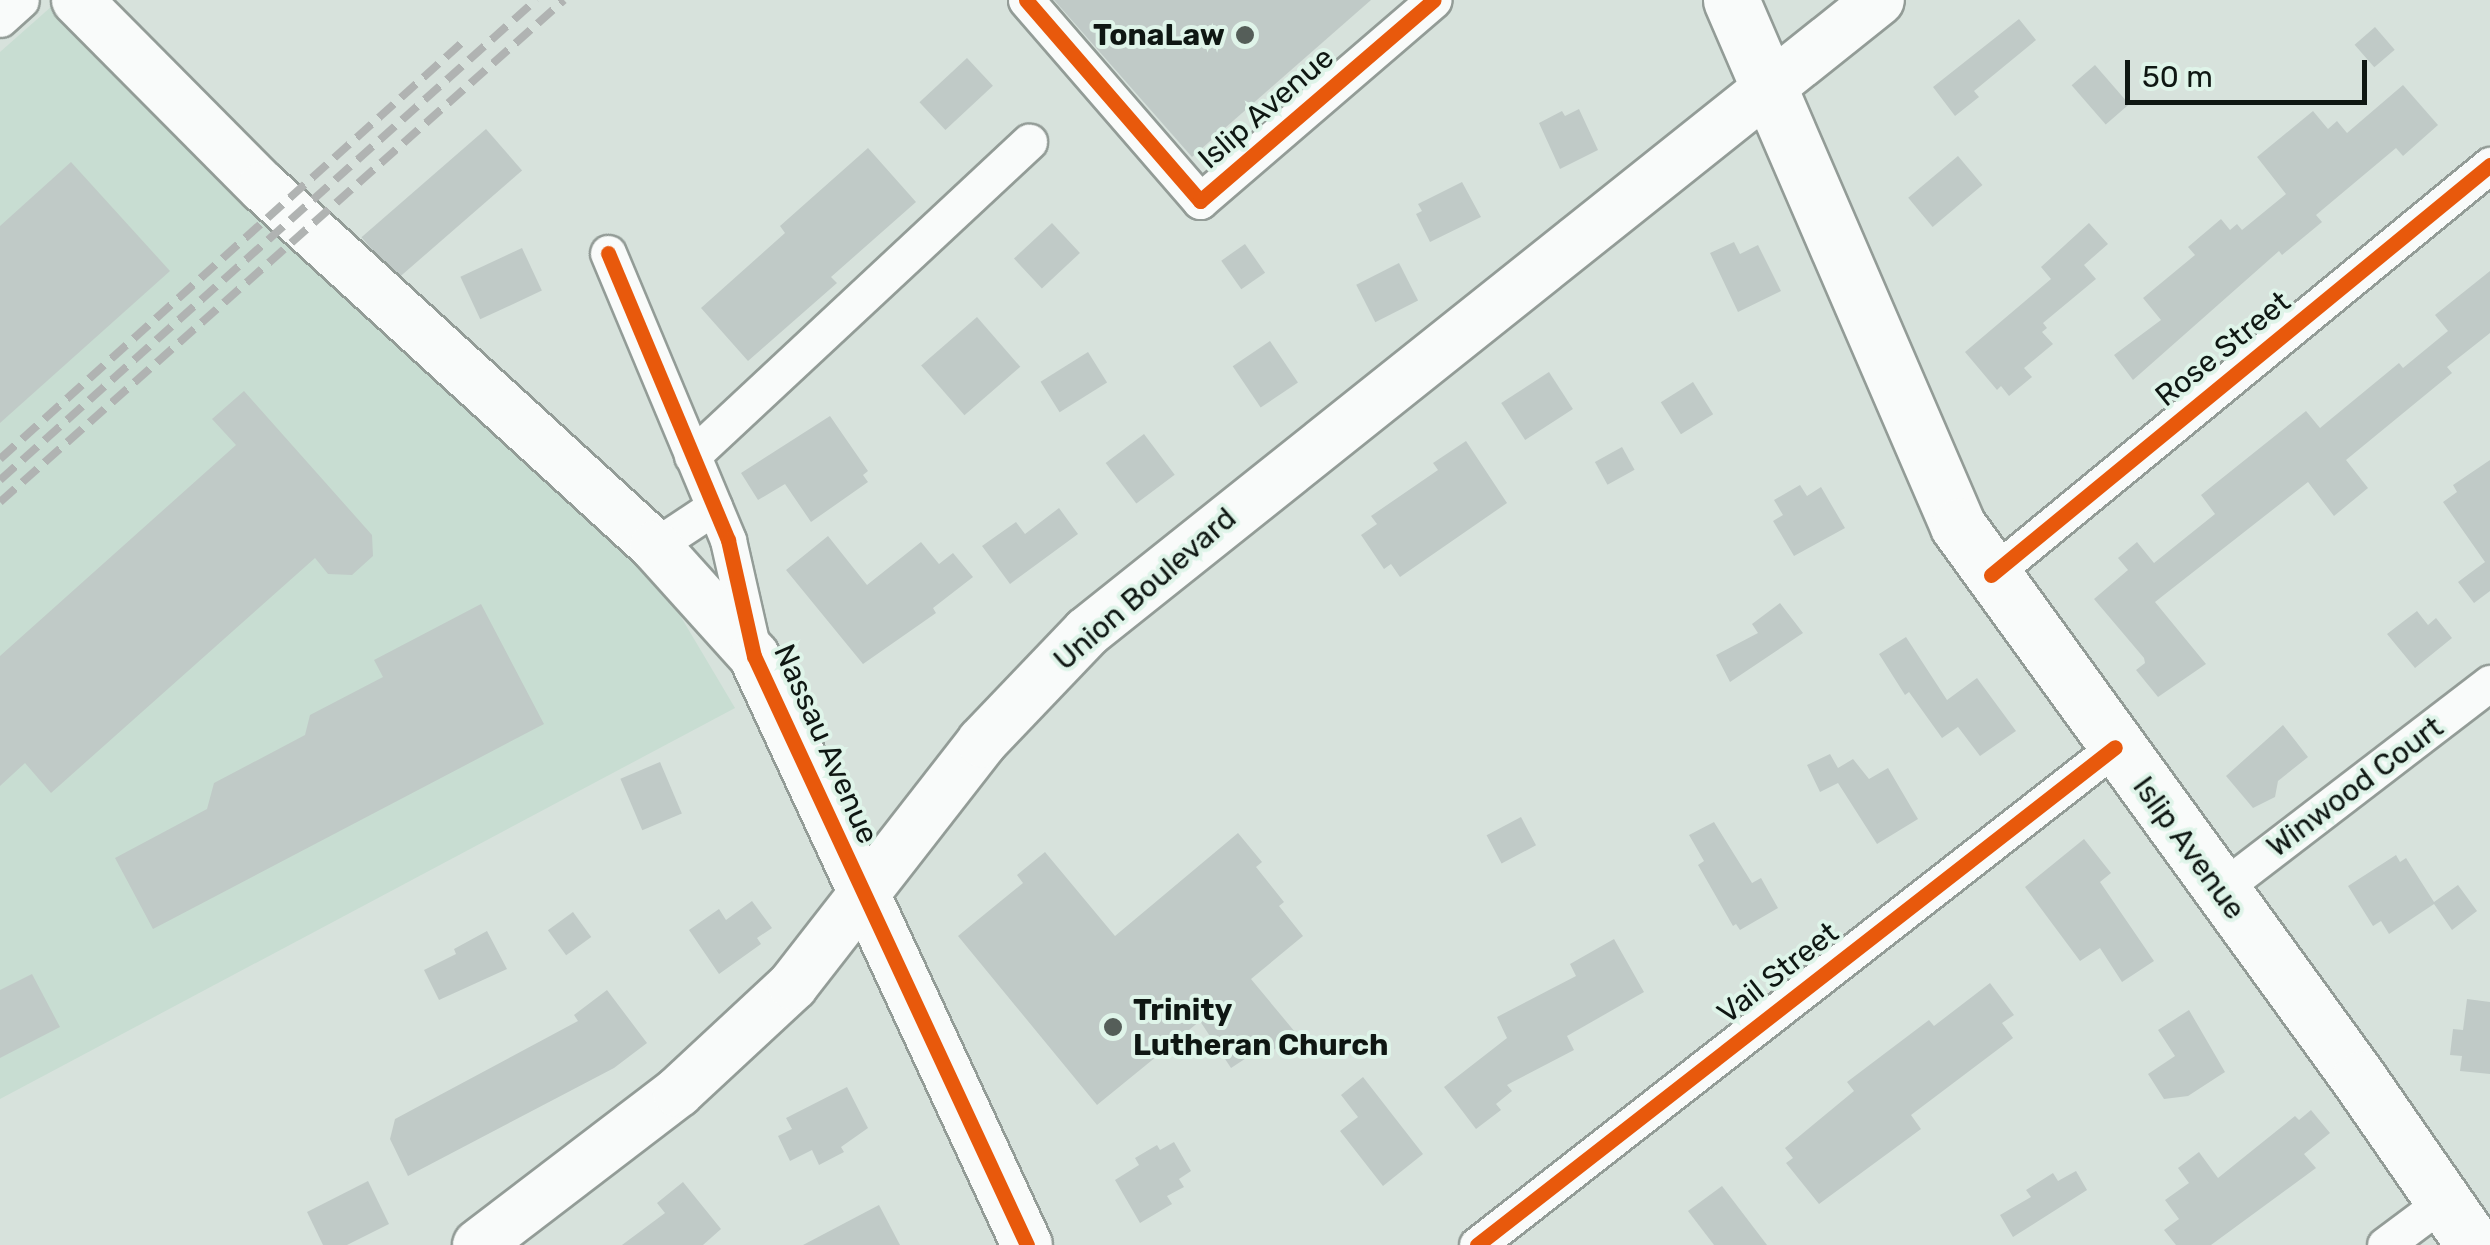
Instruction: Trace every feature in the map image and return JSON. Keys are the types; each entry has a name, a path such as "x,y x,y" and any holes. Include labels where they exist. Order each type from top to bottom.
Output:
{"main road":[{"name":"Nassau Avenue","path":"76,0 263,187 655,546 754,656 861,894 1027,1245"},
{"name":"Islip Avenue","path":"1731,0 1771,84 1958,526 2459,1223"},
{"name":"Union Boulevard","path":"478,1245 678,1092 792,985 982,742 1087,632 1879,0"}],"street":[{"path":"0,19 21,0"},
{"name":"Islip Avenue","path":"1026,0 1200,201 1434,0"},
{"path":"692,456 1028,142"},
{"name":"Rose Street","path":"1990,575 2490,166"},
{"name":"Nassau Avenue","path":"608,253 728,540 754,656"},
{"path":"655,546 714,507"},
{"name":"Winwood Court","path":"2220,890 2490,683"},
{"name":"Vail Street","path":"1477,1245 2115,747"},
{"path":"2385,1245 2459,1223"}],"shaded area":[{"path":"52,6 659,580 735,708 0,1099 0,52"}],"building":[{"path":"1054,0 1371,0 1192,157"},
{"path":"2019,19 2036,40 1974,91 1979,97 1955,116 1933,87"},
{"path":"2375,27 2395,50 2374,67 2355,45"},
{"path":"967,58 993,86 945,130 919,102"},
{"path":"2095,65 2129,104 2106,125 2072,85"},
{"path":"2403,85 2438,125 2403,156 2396,148 2316,215 2322,222 2282,255 2279,251 2133,380 2114,355 2161,320 2143,298 2195,255 2188,247 2221,219 2230,230 2237,224 2242,230 2286,194 2257,157 2313,111 2328,129 2337,121 2347,133"},
{"path":"1579,109 1598,150 1560,169 1539,123 1562,111 1565,116"},
{"path":"486,129 522,171 398,279 361,237"},
{"path":"868,148 916,202 831,277 837,283 748,361 701,308 785,233 780,226"},
{"path":"1958,156 1982,185 1933,227 1908,198"},
{"path":"71,162 170,271 0,423 0,226"},
{"path":"1462,182 1481,217 1430,242 1416,214 1422,211 1418,204"},
{"path":"1052,223 1080,253 1042,288 1014,258"},
{"path":"2089,223 2108,244 2084,265 2096,279 2043,323 2047,328 2042,332 2053,344 2024,368 2032,377 2009,396 2001,386 1997,390 1965,352 2051,279 2041,267"},
{"path":"1734,242 1740,254 1758,245 1781,291 1738,312 1710,253"},
{"path":"1245,244 1265,273 1241,289 1221,261"},
{"path":"522,248 542,291 480,319 460,277"},
{"path":"1399,263 1418,300 1375,322 1356,285"},
{"path":"2490,271 2490,333 2447,367 2452,373 2346,460 2368,488 2334,516 2308,482 2155,602 2206,664 2158,697 2136,670 2145,663 2144,658 2094,599 2128,570 2118,558 2137,542 2154,563 2215,514 2201,495 2306,411 2320,428 2399,363 2403,368 2448,331 2435,315"},
{"path":"977,317 1020,367 964,415 921,366"},
{"path":"1270,341 1298,382 1261,408 1233,366"},
{"path":"1088,352 1107,383 1060,412 1041,382"},
{"path":"1549,372 1573,409 1525,440 1501,403"},
{"path":"1693,382 1713,414 1681,434 1661,402"},
{"path":"244,391 372,535 373,556 352,575 328,574 315,558 51,793 25,763 0,786 0,656 236,445 212,419"},
{"path":"830,416 868,471 863,475 868,482 811,522 785,484 758,500 741,473"},
{"path":"1144,434 1175,475 1136,504 1106,463"},
{"path":"1466,441 1507,503 1400,577 1391,564 1384,569 1361,535 1377,524 1371,516 1438,470 1433,463"},
{"path":"1622,447 1635,470 1607,485 1595,462"},
{"path":"2490,460 2490,591 2474,603 2458,582 2485,562 2443,502 2457,492 2453,485"},
{"path":"1800,485 1807,496 1821,487 1845,528 1794,556 1773,521 1783,515 1774,500"},
{"path":"1059,508 1078,534 1010,584 982,546 1016,522 1025,534"},
{"path":"828,536 867,585 921,542 939,564 953,553 973,577 933,608 936,613 863,664 786,570"},
{"path":"1780,603 1803,633 1730,682 1716,655 1758,633 1752,624"},
{"path":"481,604 544,724 153,929 115,858 207,809 214,783 305,735 310,715 383,677 374,660"},
{"path":"2417,611 2428,625 2436,618 2452,638 2415,668 2387,634"},
{"path":"1906,637 1947,700 1977,678 2016,731 1980,756 1958,727 1942,738 1909,692 1905,695 1879,654"},
{"path":"2283,725 2308,757 2278,781 2275,797 2253,808 2226,776"},
{"path":"1830,754 1838,768 1853,759 1869,779 1888,768 1918,819 1877,844 1838,783 1820,792 1807,765"},
{"path":"660,762 682,814 642,830 620,779"},
{"path":"1521,817 1536,845 1502,864 1487,835"},
{"path":"1714,822 1752,883 1761,878 1778,908 1740,930 1736,924 1733,926 1698,865 1704,861 1689,835"},
{"name":"Trinity Lutheran Church","path":"1238,833 1262,862 1256,867 1284,902 1279,906 1303,936 1251,979 1295,1032 1264,1058 1257,1051 1231,1068 1200,1021 1097,1105 958,936 1023,883 1017,875 1045,852 1115,936"},
{"path":"2084,839 2111,873 2100,882 2154,961 2122,982 2100,948 2080,961 2025,887"},
{"path":"2396,855 2400,862 2406,858 2434,902 2458,885 2477,911 2452,930 2434,904 2389,934 2381,921 2373,926 2348,886"},
{"path":"752,901 772,928 757,938 761,944 719,974 689,930 719,909 726,920"},
{"path":"573,912 591,937 566,955 548,930"},
{"path":"487,931 507,969 439,1000 424,970 456,954 454,949"},
{"path":"1614,939 1644,992 1567,1036 1574,1050 1507,1085 1512,1091 1496,1104 1501,1110 1476,1129 1444,1087 1507,1038 1497,1017 1576,976 1570,964"},
{"path":"32,974 60,1027 0,1058 0,990"},
{"path":"1990,983 2014,1015 2002,1023 2013,1038 1911,1115 1921,1129 1819,1204 1786,1163 1793,1158 1785,1148 1854,1091 1847,1082 1929,1020 1934,1026"},
{"path":"607,990 647,1043 614,1068 408,1176 390,1139 395,1119 578,1021 574,1015"},
{"path":"2467,999 2490,1002 2490,1074 2460,1071 2462,1056 2450,1055 2453,1029 2463,1030"},
{"path":"2189,1010 2225,1072 2188,1096 2164,1099 2148,1074 2175,1056 2158,1030"},
{"path":"1363,1077 1423,1154 1383,1186 1340,1131 1358,1117 1341,1095"},
{"path":"847,1087 868,1128 841,1147 844,1152 819,1165 812,1150 790,1161 778,1136 792,1129 786,1118"},
{"path":"2311,1110 2330,1133 2304,1154 2316,1168 2211,1245 2176,1245 2164,1230 2179,1219 2165,1200 2189,1183 2178,1168 2199,1152 2218,1178 2295,1116 2299,1120"},
{"path":"1174,1142 1191,1171 1179,1179 1184,1187 1167,1196 1172,1204 1140,1223 1115,1180 1139,1165 1135,1158 1157,1145 1160,1150"},
{"path":"2076,1171 2087,1190 2013,1237 2000,1215 2031,1197 2026,1190 2053,1173 2058,1181"},
{"path":"368,1181 389,1224 347,1245 323,1245 307,1212"},
{"path":"683,1182 721,1229 703,1245 622,1245 665,1213 657,1203"},
{"path":"1722,1186 1767,1245 1714,1245 1688,1211"},
{"path":"879,1205 900,1245 803,1245"}],"railway":[{"path":"0,480 536,0"},
{"path":"0,502 564,0"},
{"path":"0,459 467,38"}],"cycle path":[{"path":"1026,0 1200,201 1434,0"},
{"path":"1991,575 2490,165"},
{"path":"608,253 728,540 754,656 1027,1245"},
{"path":"1477,1245 2115,747"}],"place":[{"name":"TonaLaw","path":"1245,35"},
{"name":"Trinity Lutheran Church","path":"1113,1027"}]}
